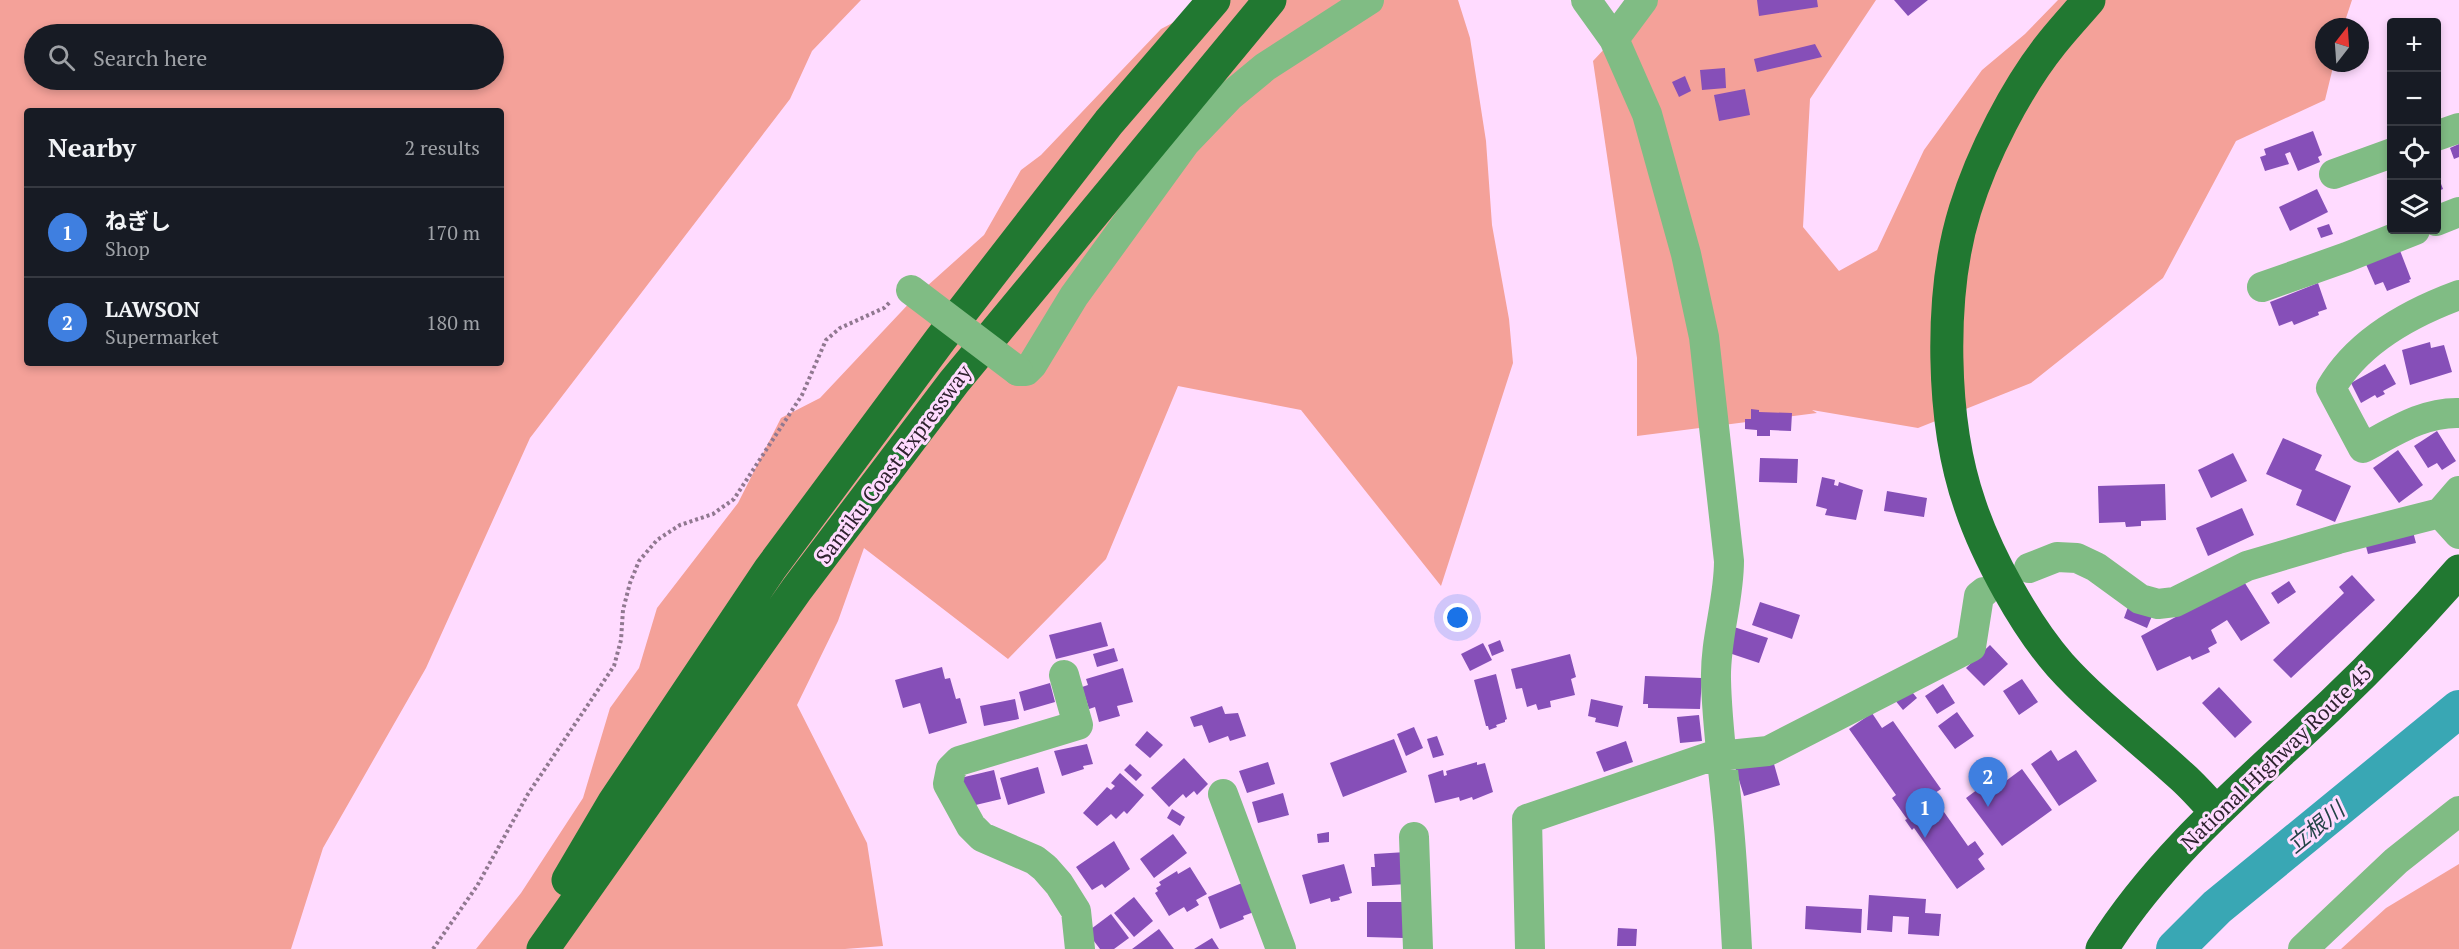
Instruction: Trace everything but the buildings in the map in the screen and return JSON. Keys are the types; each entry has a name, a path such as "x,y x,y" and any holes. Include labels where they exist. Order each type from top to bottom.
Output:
{"highway":[{"name":"Sanriku Coast Expressway","path":"527,949 614,802 770,569 940,340 1109,122 1214,0"},
{"name":"Sanriku Coast Expressway","path":"543,949 797,589 947,391 1270,0"},
{"path":"2090,0 2051,44 2014,101 1984,158 1964,212 1952,273 1947,324 1948,385 1955,444 1970,505 1994,560 2027,620 2060,665 2110,713 2181,775 2215,811"},
{"name":"National Highway Route 45","path":"2102,949 2115,928 2157,874 2215,811 2334,702 2417,619 2459,571"}],"street":[{"path":"911,290 1018,371 1026,371 1032,365 1074,296 1193,135 1230,96 1265,68 1369,0"},
{"path":"1586,0 1614,39 1647,114 1686,254 1704,337 1729,561 1729,588 1717,655 1720,755 1730,838 1737,949"},
{"path":"1614,39 1643,0"},
{"path":"2441,134 2459,128"},
{"path":"2334,174 2387,154"},
{"path":"2441,219 2459,212"},
{"path":"2262,287 2405,234"},
{"path":"2459,295 2414,314 2367,345 2342,370 2331,388 2363,448 2419,419 2444,412 2459,413"},
{"path":"2029,568 2057,557 2077,558 2096,567 2140,599 2158,604 2175,602 2247,566 2338,539 2453,513"},
{"path":"1530,949 1527,819 1709,757 1768,751 1971,647 1979,596 1984,592"},
{"path":"1064,675 1078,725 959,761 951,769 948,783 970,826 982,837 1035,860 1059,884 1076,912 1080,949"},
{"path":"1223,794 1281,949"},
{"path":"2303,949 2396,861 2459,811"},
{"path":"1414,837 1418,949"}],"path":[{"path":"433,949 477,886 528,794 614,666 621,640 623,610 639,561 657,540 680,525 712,514 734,499 802,395 826,340 840,328 884,308 907,284 911,290"}],"shaded area":[{"path":"0,0 861,0 812,51 790,99 530,438 426,668 323,848 291,949 0,949"},
{"path":"1216,0 1458,0 1470,38 1486,141 1492,225 1509,319 1513,363 1441,586 1301,410 1178,386 1106,559 1008,659 864,548 838,621 797,705 867,843 883,946 845,949 476,949 521,893 583,798 610,708 639,668 657,608 738,503 781,418 820,398 916,296 984,235 1021,170 1041,155 1161,29"},
{"path":"1650,0 1876,0 1810,99 1803,227 1839,271 1877,250 1924,150 1982,70 2025,34 2058,0 2352,0 2346,18 2315,18 2315,72 2332,72 2325,100 2236,141 2163,278 2031,383 1918,428 1812,410 1817,413 1637,436 1637,358 1593,61"},
{"path":"2459,864 2459,949 2341,949 2386,908"}],"waterway":[{"name":"立根川","path":"2175,949 2217,907 2459,709"}],"place":[{"name":"LAWSON","path":"1988,807"},
{"name":"ねぎし","path":"1925,838"}]}
